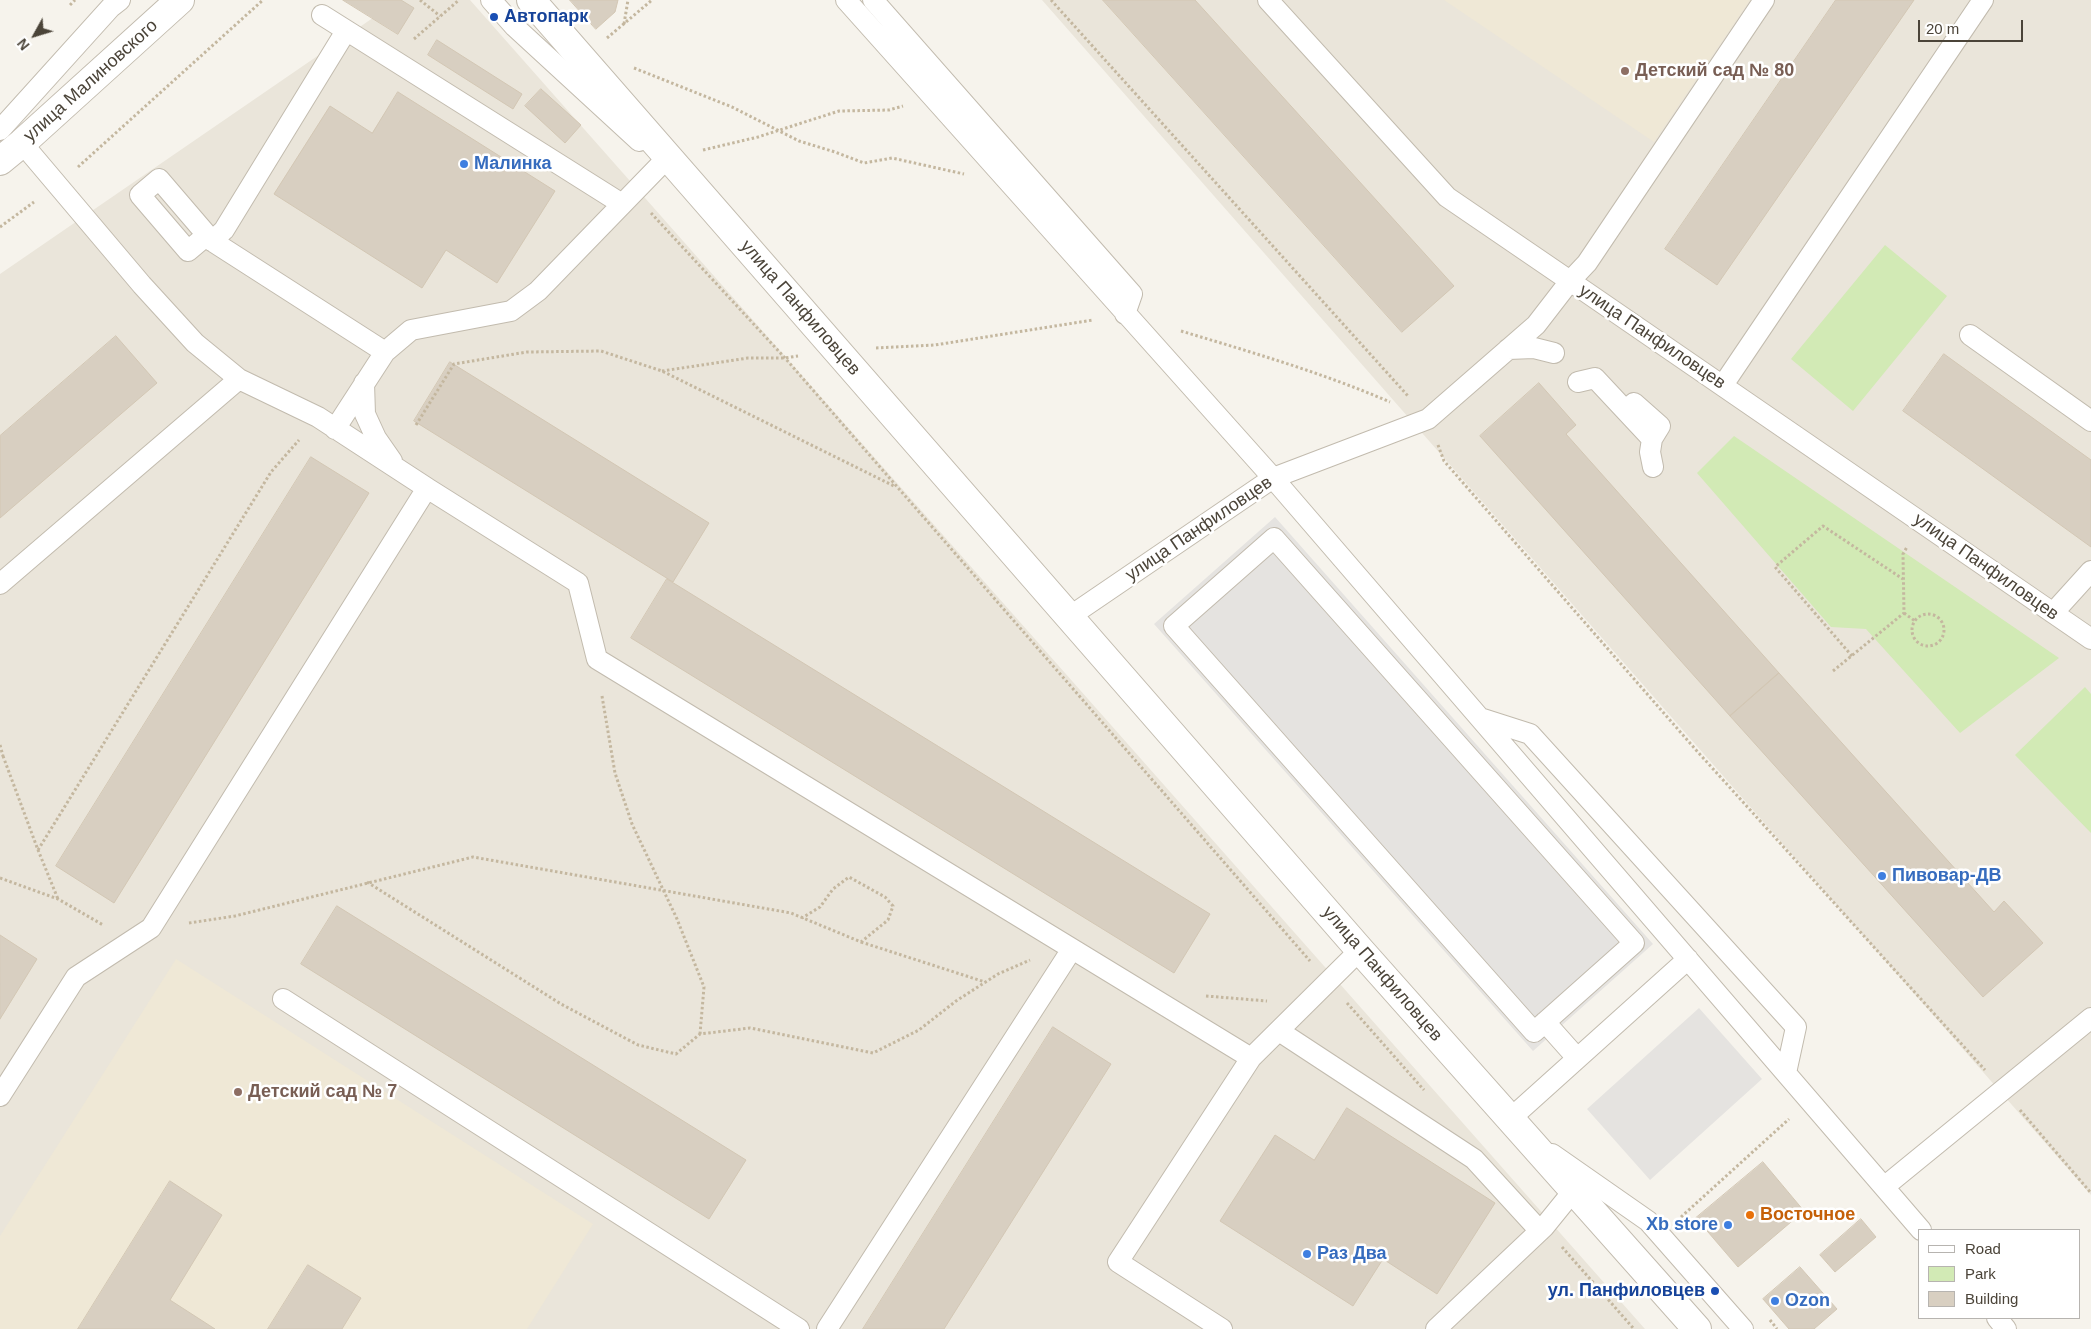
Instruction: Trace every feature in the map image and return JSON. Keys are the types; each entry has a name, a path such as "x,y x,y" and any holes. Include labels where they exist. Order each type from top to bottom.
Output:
{"street":[{"name":"улица Малиновского","path":"0,160 11,137 180,0"},
{"name":"улица Панфиловцев","path":"531,0 666,159 710,204 1360,950 1697,1329"}],"lane":[{"path":"120,0 111,7 11,137 57,186 195,343 239,379 318,418 578,583 597,658 1251,1058"},
{"path":"335,429 385,352 411,330 511,311 538,292 666,159 515,27 491,0"},
{"path":"846,0 1272,478 1920,1229"},
{"path":"873,0 1132,294 1125,314"},
{"path":"1268,0 1448,197 1564,288"},
{"name":"улица Панфиловцев","path":"1068,617 1272,478 1428,419 1508,349 1541,318 1564,288 1587,263 1764,0"},
{"path":"1722,385 1983,0"},
{"path":"322,16 628,198"},
{"path":"346,31 224,230 209,238 385,352"},
{"name":"улица Панфиловцев","path":"1564,288 1593,296 2091,639"},
{"path":"1508,349 1549,346 1541,318"},
{"path":"1970,335 2091,421"},
{"path":"0,584 239,379"},
{"path":"1587,380 1652,439 1650,452 1653,466"},
{"path":"364,383 364,414 376,438 398,469"},
{"path":"0,1096 76,976 151,928 428,488"},
{"path":"1274,538 1634,943 1545,1022 1534,1032 1174,626 1274,538"},
{"path":"2053,613 2091,571"},
{"path":"1480,718 1530,734 1796,1027 1786,1073"},
{"path":"827,1329 1072,950"},
{"path":"1222,1329 1118,1262 1251,1058 1360,950"},
{"path":"1688,959 1577,1058 1518,1128 1648,1221 1743,1329"},
{"path":"283,998 799,1329"},
{"path":"1884,1187 2091,1018"},
{"path":"1545,1022 1577,1058"},
{"path":"1279,1031 1474,1159 1542,1228"},
{"path":"1436,1329 1542,1228 1574,1190"},
{"path":"1998,1319 2006,1329"}],"path":[{"path":"70,5 75,0"},
{"path":"0,227 57,186 263,0"},
{"path":"420,0 440,16"},
{"path":"410,42 458,0"},
{"path":"628,0 624,24 652,0"},
{"path":"1051,0 1428,419 1444,461 1696,750 2004,1090 2091,1193"},
{"path":"630,65 732,107 799,141 864,163 892,158 1008,183"},
{"path":"666,159 778,131 839,111 889,110 933,98"},
{"path":"628,198 785,358 1426,1093"},
{"path":"662,371 711,362 748,358 785,358 836,350 935,345 1125,314"},
{"path":"1172,328 1246,350 1366,392 1428,419"},
{"path":"416,425 454,364 527,352 601,351 662,371 897,488"},
{"path":"38,850 271,472 318,418"},
{"path":"1852,656 1775,567 1823,526 1904,580"},
{"path":"1904,613 1903,554 1911,542"},
{"path":"1904,613 1915,621"},
{"path":"1833,671 1904,613"},
{"path":"1925,615 1935,616 1942,624 1943,634 1941,639 1928,646 1918,643 1912,635 1915,621 1925,615"},
{"path":"367,882 561,1004 638,1045 676,1054 700,1034 704,987 664,891 632,824 616,773 597,658"},
{"path":"0,745 2,756 58,899"},
{"path":"0,878 58,899 99,924 122,930 151,928 235,916 473,857 791,913 861,942 985,982"},
{"path":"802,918 820,907 833,889 849,877 885,897 893,906 888,920 861,942"},
{"path":"1687,1224 1681,1216 1810,1100"},
{"path":"1542,1228 1634,1329"},
{"path":"1764,1314 1777,1329"}],"shaded area":[{"path":"399,0 470,0 1645,1329 0,1329 0,274"},
{"path":"1042,0 2091,0 2091,1195"},
{"name":"Детский сад № 80","path":"1444,0 1750,0 1654,142"},
{"path":"1275,517 1653,944 1533,1051 1154,624"},
{"name":"Детский сад № 7","path":"176,959 593,1224 527,1329 0,1329 0,1236"},
{"path":"1699,1008 1762,1079 1650,1180 1587,1109"}],"green space":[{"path":"1885,245 1947,296 1853,411 1791,359"},
{"path":"1734,436 2059,658 1960,733 1866,629 1831,627 1697,473"},
{"path":"2085,687 2091,694 2091,833 2015,755"}],"building":[{"path":"343,0 401,0 414,8 398,34"},
{"path":"570,0 618,0 615,12 596,29"},
{"path":"1103,0 1195,0 1454,286 1402,332"},
{"path":"1836,0 1914,0 1717,285 1665,249"},
{"path":"437,40 522,94 513,109 428,55"},
{"path":"541,89 581,125 565,143 525,106"},
{"path":"398,92 555,191 497,283 446,250 422,288 274,194 330,106 372,133"},
{"path":"116,336 157,383 0,518 0,436"},
{"path":"1944,354 2091,460 2091,547 1903,411"},
{"path":"450,362 709,523 673,582 414,421"},
{"path":"1539,383 1576,425 1566,434 1779,673 1730,716 1480,436"},
{"path":"311,457 369,493 114,903 56,866"},
{"path":"667,579 1210,914 1174,973 631,638"},
{"path":"1779,673 1994,912 2004,901 2043,943 1983,997 1730,716"},
{"path":"337,906 746,1160 709,1219 301,964"},
{"path":"0,935 37,959 0,1019"},
{"path":"1053,1027 1111,1064 944,1329 863,1329"},
{"path":"1347,1108 1495,1203 1437,1294 1383,1259 1353,1306 1220,1221 1275,1135 1314,1160"},
{"name":"Восточное","path":"1763,1162 1804,1211 1738,1267 1696,1218"},
{"path":"170,1181 222,1215 170,1300 215,1329 78,1329"},
{"path":"1861,1219 1876,1237 1835,1272 1820,1255"},
{"path":"308,1265 361,1298 342,1329 268,1329"},
{"path":"1800,1267 1837,1309 1814,1329 1789,1329 1763,1299"}],"place":[{"name":"Автопарк","path":"494,17"},
{"name":"Детский сад № 80","path":"1625,71"},
{"name":"Малинка","path":"464,164"},
{"name":"Пивовар-ДВ","path":"1882,876"},
{"name":"Детский сад № 7","path":"238,1092"},
{"name":"Восточное","path":"1750,1215"},
{"name":"Xb store","path":"1728,1225"},
{"name":"Раз Два","path":"1307,1254"},
{"name":"ул. Панфиловцев","path":"1715,1291"},
{"name":"Ozon","path":"1775,1301"}]}
